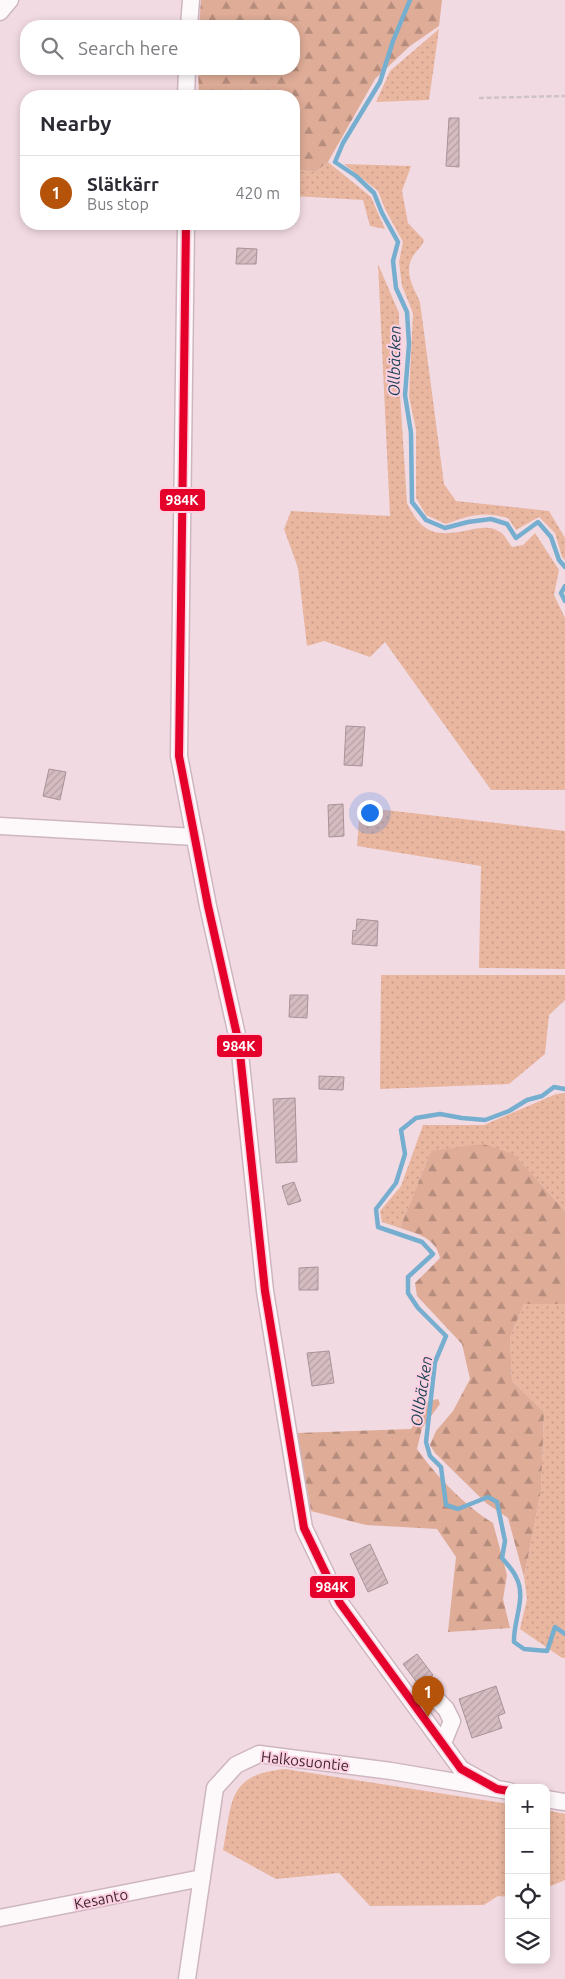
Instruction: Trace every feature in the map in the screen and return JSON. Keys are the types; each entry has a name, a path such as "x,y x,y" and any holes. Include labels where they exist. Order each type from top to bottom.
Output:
{"street":[{"path":"0,12 10,0"},
{"path":"189,20 191,0"},
{"path":"186,75 186,90"},
{"path":"186,230 179,756 239,1044 265,1291 304,1528 340,1603 461,1769 503,1790"},
{"path":"0,826 195,837"},
{"path":"415,1705 420,1698 431,1694 446,1709 452,1721 443,1744"},
{"name":"Halkosuontie","path":"187,1979 215,1788 236,1765 258,1754 391,1771 503,1790"},
{"path":"550,1800 565,1802"},
{"name":"Kesanto","path":"0,1918 202,1878"}],"path":[{"path":"479,98 565,96"}],"shaded area":[{"path":"439,29 429,100 376,102 390,71"},
{"path":"328,162 371,197 385,229 370,226 363,200 300,196 300,170 315,172"},
{"path":"344,164 411,166 402,191 408,223 424,240 412,257 409,271 420,302 444,484 456,501 549,511 565,538 565,560 562,557 555,533 539,517 516,530 508,518 484,514 470,516 446,524 426,515 416,498 416,430 409,396 413,313 402,286 399,262 403,242 385,209 378,191"},
{"path":"378,264 399,313 400,394 407,503 413,514 420,523 434,532 452,533 481,528 497,530 502,533 512,547 523,545 535,533 559,570 554,595 565,618 565,790 491,790 385,642 370,657 324,641 307,646 298,568 284,529 291,511 390,516"},
{"path":"360,807 565,831 565,969 479,968 481,866 357,846"},
{"path":"381,975 565,975 565,1000 549,1015 545,1054 509,1084 380,1089"},
{"path":"565,1093 565,1211 514,1154 431,1151 400,1228 382,1222 380,1211 401,1186 423,1125 484,1125 556,1094"},
{"path":"524,1304 565,1304 565,1658 562,1658 520,1629 527,1599 524,1577 541,1491 544,1412 512,1381 510,1337"},
{"path":"285,1769 505,1803 505,1897 498,1896 484,1905 370,1906 339,1873 276,1879 223,1850 231,1804 236,1793 242,1784 252,1777 266,1772"},
{"path":"550,1811 565,1814 565,1880 550,1886"}],"green space":[{"path":"201,0 442,0 439,26 410,46 375,79 328,162 315,172 300,170 300,90 199,90 198,75 300,75 300,20 199,20"},
{"path":"483,1144 514,1154 565,1211 565,1304 524,1304 510,1337 512,1381 544,1412 541,1491 524,1577 508,1518 486,1503 435,1453 430,1445 436,1431 453,1411 470,1379 462,1344 417,1296 415,1283 440,1258 438,1251 430,1241 400,1228 431,1151"},
{"path":"438,1399 440,1404 422,1428 417,1449 452,1490 493,1523 507,1575 503,1599 510,1628 448,1632 456,1557 437,1529 366,1525 311,1511 297,1433 411,1429 428,1401"}],"building":[{"path":"449,118 459,118 459,167 446,166"},
{"path":"237,248 257,249 256,264 236,264"},
{"path":"346,726 365,727 362,766 344,765"},
{"path":"49,769 66,772 60,800 43,796"},
{"path":"343,804 344,836 329,837 328,805"},
{"path":"357,919 378,921 377,946 352,944 353,930 356,931"},
{"path":"290,995 308,995 307,1018 289,1017"},
{"path":"319,1076 344,1077 343,1090 319,1089"},
{"path":"295,1098 297,1162 276,1163 273,1099"},
{"path":"294,1182 301,1201 288,1205 282,1186"},
{"path":"318,1267 318,1290 299,1290 299,1268"},
{"path":"329,1351 334,1383 312,1386 307,1353"},
{"path":"370,1544 388,1583 368,1592 350,1554"},
{"path":"417,1654 433,1675 419,1685 403,1664"},
{"path":"496,1686 505,1713 498,1716 502,1728 472,1738 459,1699"}],"waterway":[{"name":"Ollbäcken","path":"410,0 393,41 380,82 343,143 335,162 356,176 374,193 382,213 398,242 393,261 396,288 407,312 409,344 405,395 411,433 412,502 426,520 445,528 491,519 507,524 516,538 538,522 551,537 559,560 565,567"},
{"name":"Ollbäcken","path":"565,586 561,593 565,601"},
{"name":"Ollbäcken","path":"565,1089 554,1087 542,1096 527,1100 509,1111 485,1120 440,1114 416,1118 401,1130 405,1154 396,1183 376,1209 378,1227 422,1242 433,1254 408,1277 408,1293 418,1308 446,1336 435,1362 426,1442 430,1456 441,1467 446,1505 458,1509 488,1497 497,1502 505,1541 502,1558 515,1574 520,1593 514,1642 524,1649 547,1651 555,1627 565,1634"}],"transit line":[{"name":"984K","path":"186,230 179,756 208,906 239,1044 265,1291 304,1528 340,1603 461,1769 497,1789 505,1790"}],"place":[{"name":"Slätkärr","path":"428,1717"}]}
